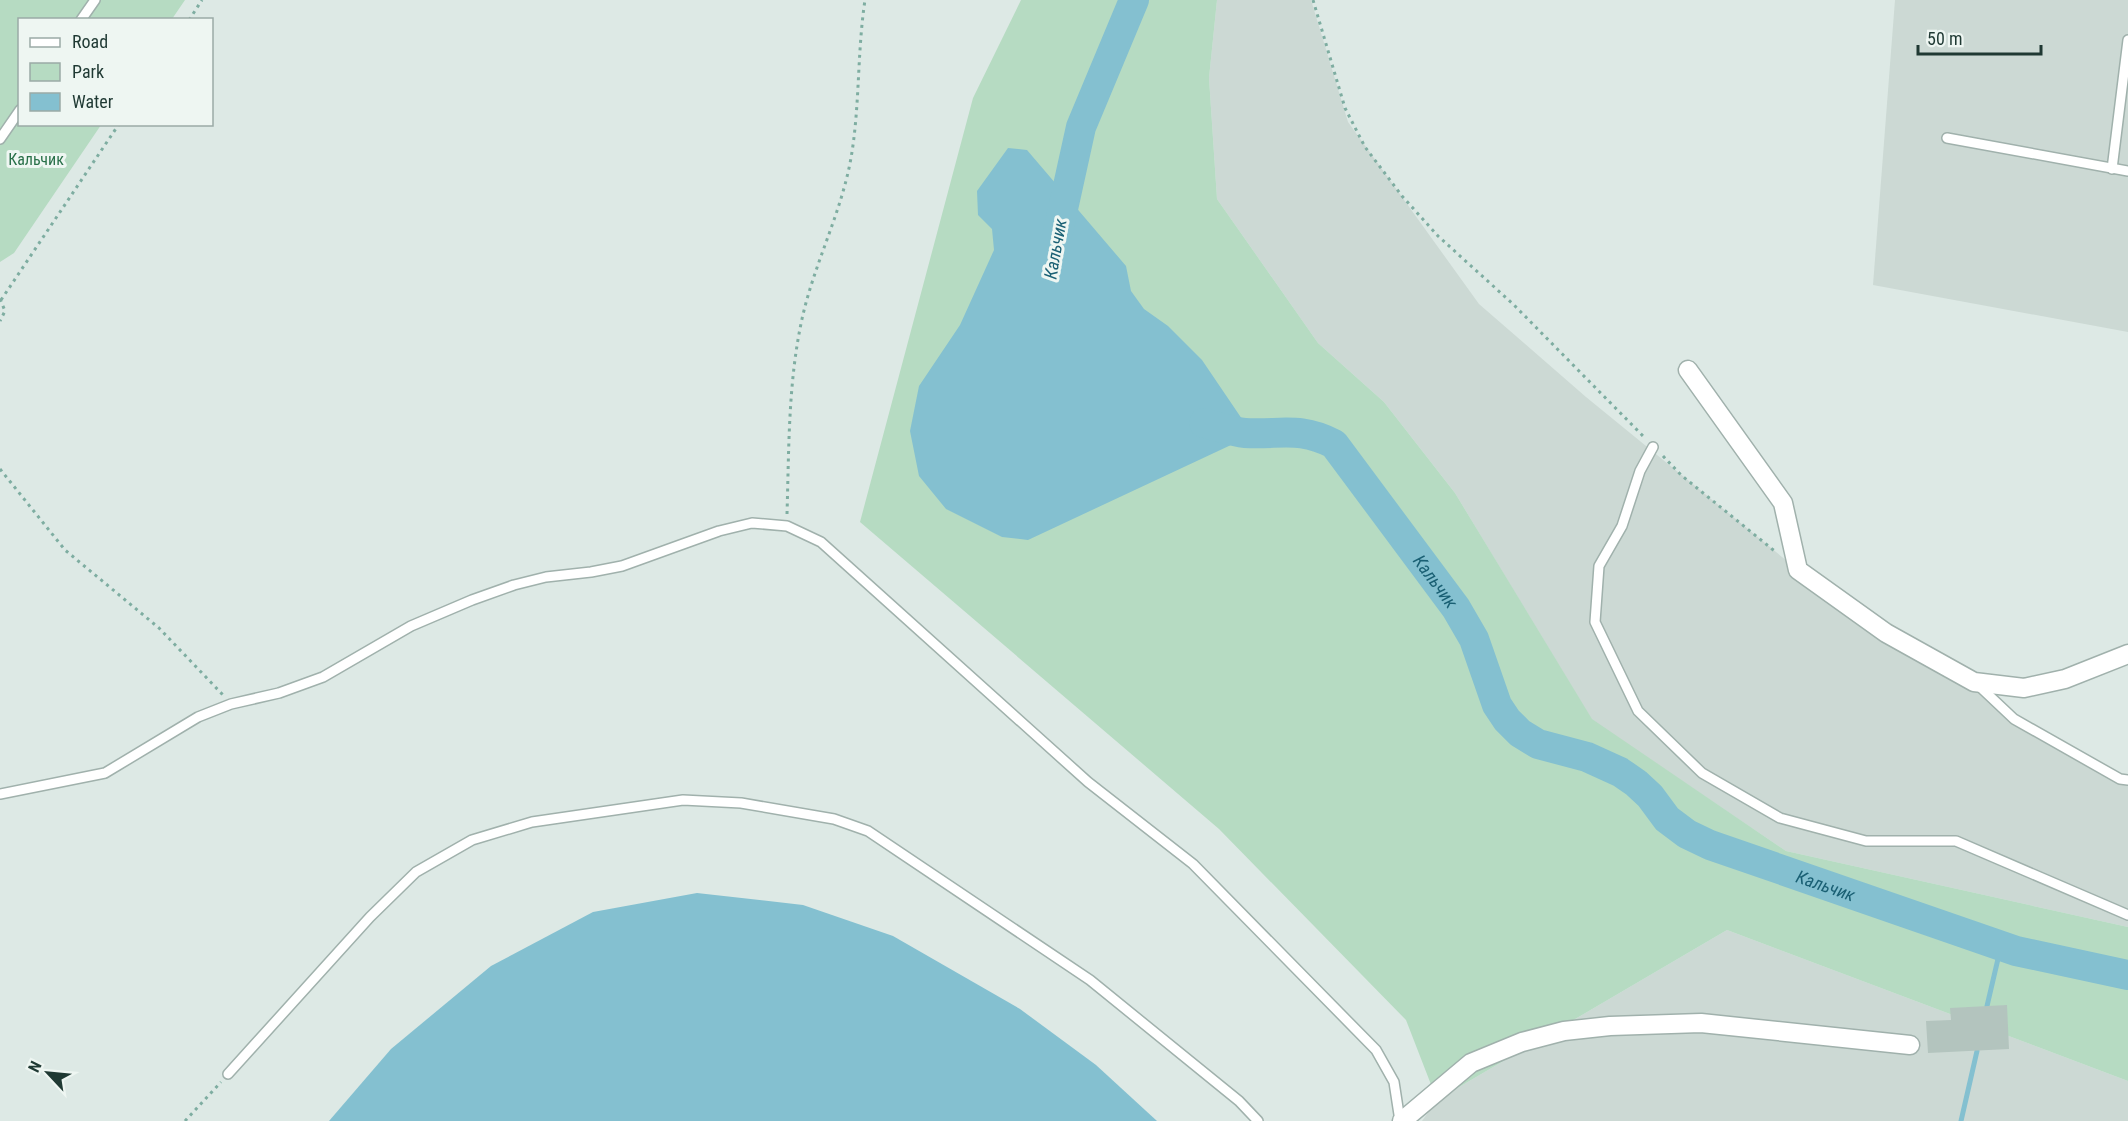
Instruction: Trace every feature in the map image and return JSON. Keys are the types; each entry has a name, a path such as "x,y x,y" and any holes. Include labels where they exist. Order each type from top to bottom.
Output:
{"street":[{"path":"1688,370 1783,503 1798,570 1886,633 1974,682 2024,688 2065,680 2128,654"},
{"path":"1401,1121 1471,1063 1522,1042 1564,1031 1610,1026 1701,1023 1910,1045"}],"lane":[{"path":"82,18 95,0"},
{"path":"2112,169 2128,40"},
{"path":"0,139 18,113"},
{"path":"1947,138 2128,171"},
{"path":"1653,447 1640,471 1622,526 1599,566 1595,622 1638,711 1702,773 1780,818 1866,841 1956,841 2128,915"},
{"path":"0,794 105,773 198,717 231,704 279,693 323,677 411,626 514,585 546,577 622,566 719,531 752,523 786,526 821,542 1088,782 1193,864 1376,1050 1394,1082 1401,1121"},
{"path":"1974,682 2014,718 2120,779 2128,780"},
{"path":"228,1074 362,926 416,872 472,840 532,822 682,800 741,803 822,817 868,831 1090,980 1239,1101 1258,1121"}],"path":[{"path":"190,18 202,0"},
{"path":"786,526 795,360 802,318 842,199 851,160 857,117 860,42 865,0"},
{"path":"1312,0 1345,108 1365,147 1401,195 1438,236 1513,304 1681,475 1798,570"},
{"path":"0,321 5,310 0,299 118,126"},
{"path":"0,469 64,550 159,628 231,704"},
{"path":"185,1121 228,1074"}],"shaded area":[{"path":"1217,0 1311,0 1348,122 1479,304 1586,397 1798,570 1974,682 2014,719 2128,780 2128,927 1786,851 1592,720 1455,493 1384,402 1318,343 1217,199 1209,78"},
{"path":"1895,0 2128,0 2128,332 1873,285"},
{"path":"1727,930 2128,1081 2128,1121 1422,1121 1437,1100"}],"green space":[{"name":"Кальчик","path":"0,0 185,0 173,18 18,18 18,126 100,126 14,253 0,262"},
{"path":"1021,0 1217,0 1209,78 1217,199 1318,343 1384,402 1455,493 1592,719 1786,851 2128,927 2128,1081 1727,930 1437,1100 1406,1020 1219,829 860,522 973,98"}],"water":[{"path":"1008,148 1027,150 1126,266 1131,291 1144,309 1168,326 1202,360 1242,419 1244,433 1231,445 1028,540 1002,537 946,509 919,476 910,431 919,386 960,325 994,250 992,229 978,215 977,191"},
{"path":"697,893 803,905 893,936 1020,1009 1096,1065 1157,1121 329,1121 391,1049 491,966 593,912"}],"building":[{"path":"2007,1005 2009,1049 1928,1053 1926,1021 1951,1020 1950,1008"}],"waterway":[{"name":"Кальчик","path":"1057,236 1081,127 1134,0"},
{"name":"Кальчик","path":"1204,423 1245,433 1300,433 1322,438 1334,444 1456,608 1474,639 1497,705 1507,720 1520,733 1538,744 1587,757 1620,772 1636,783 1650,796 1667,819 1687,834 1710,845 2016,951 2128,975"},
{"path":"1987,1006 2001,946"},
{"path":"1961,1121 1977,1051"}]}
